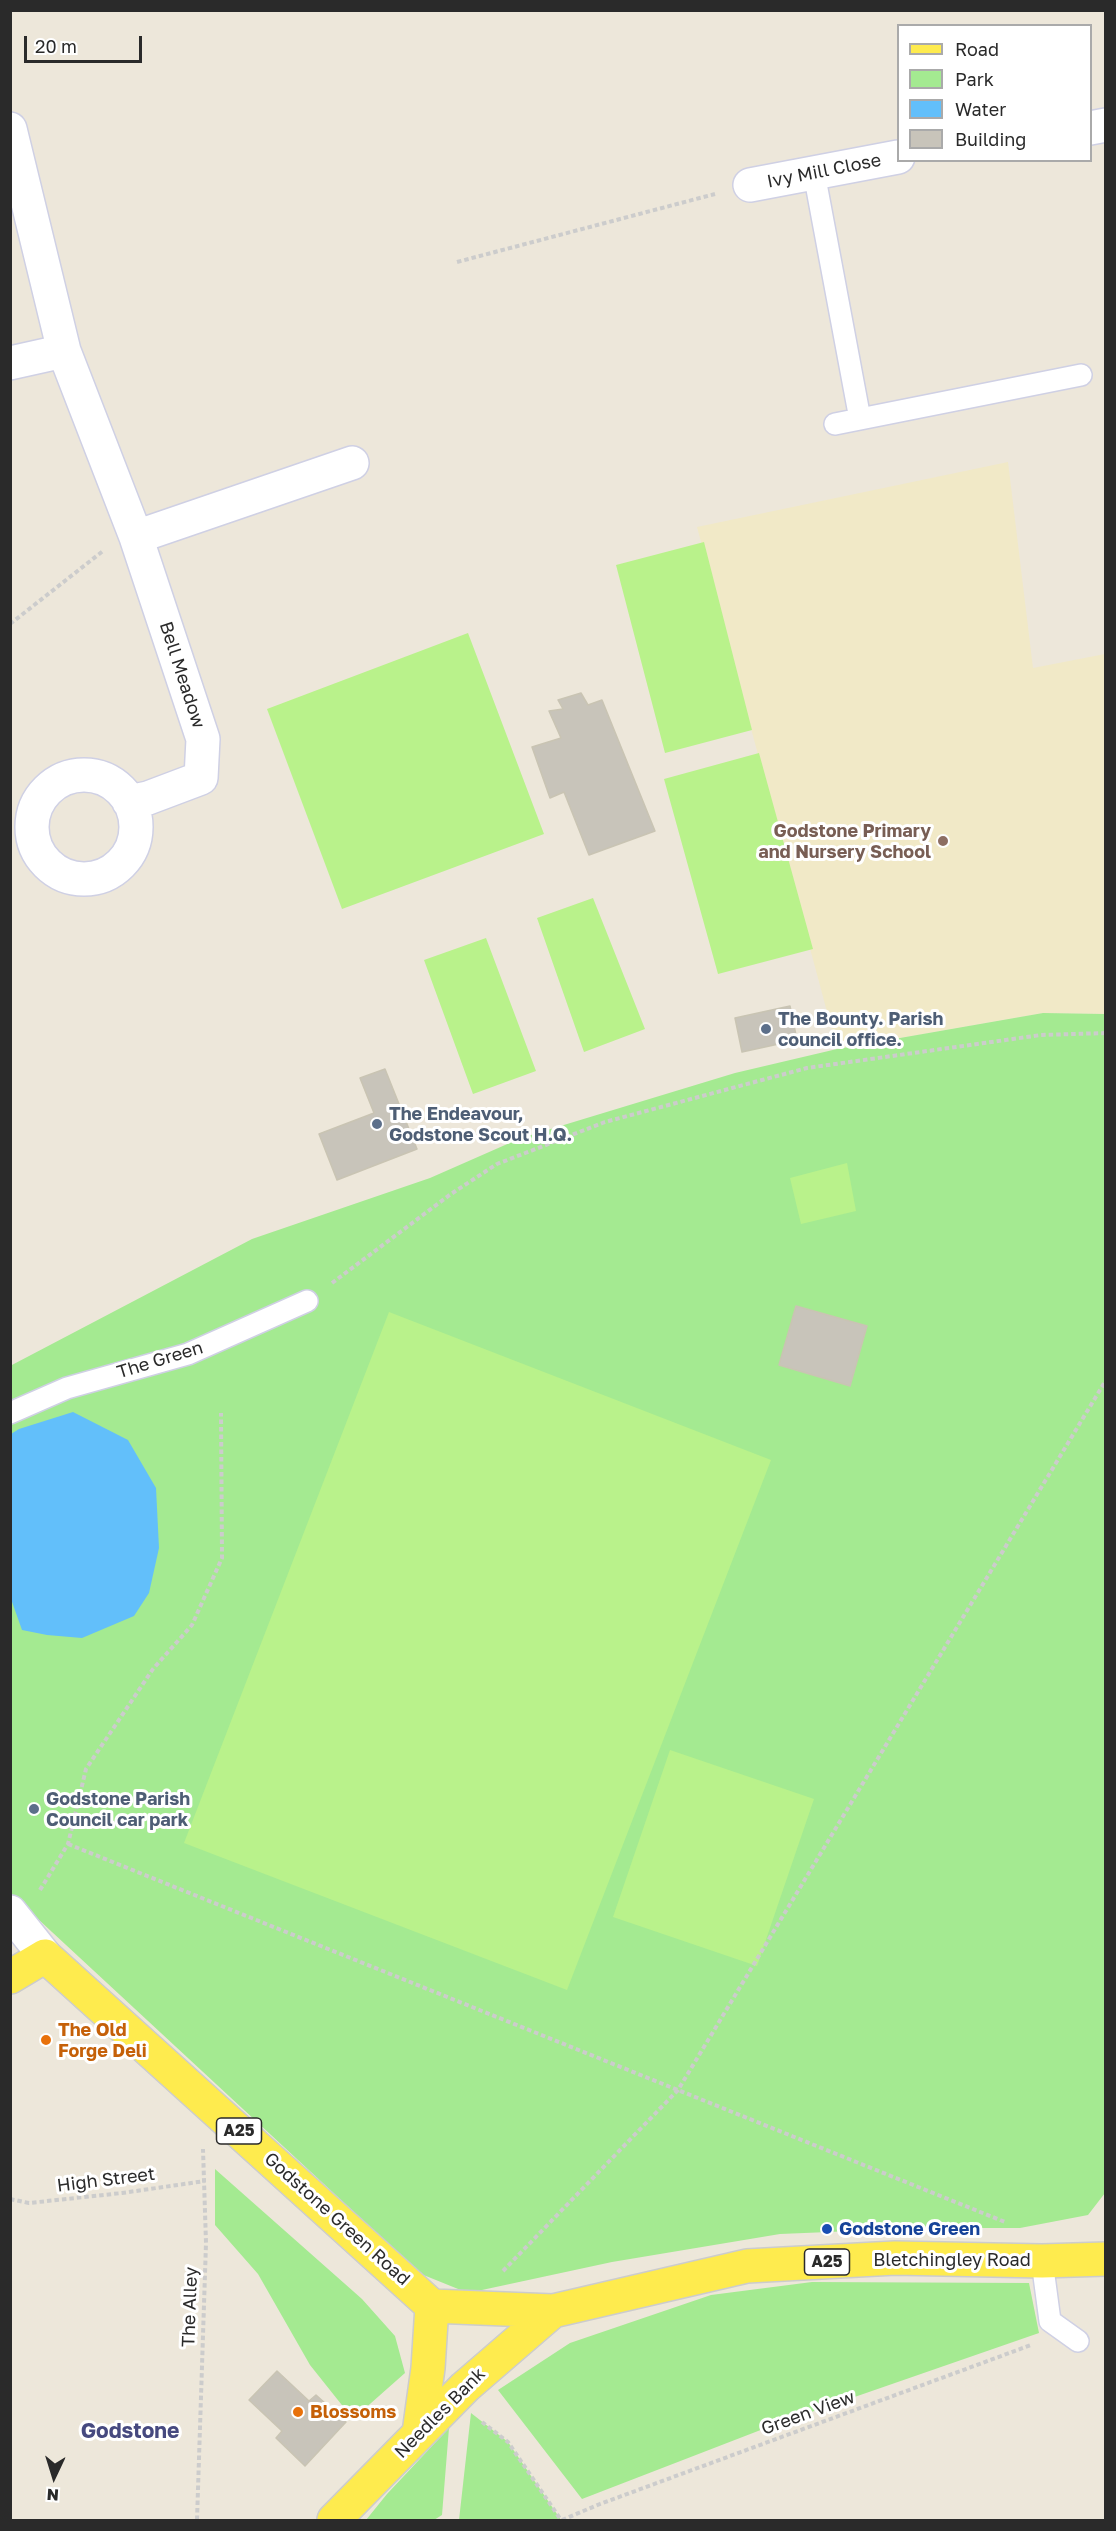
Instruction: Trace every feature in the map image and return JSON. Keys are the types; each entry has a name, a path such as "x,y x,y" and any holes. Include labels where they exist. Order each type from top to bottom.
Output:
{"main road":[{"path":"10,1977 45,1956"},
{"name":"Godstone Green Road","path":"45,1956 432,2306"},
{"name":"Bletchingley Road","path":"553,2311 747,2266 895,2258 1042,2261 1106,2259"},
{"path":"419,2433 428,2368 432,2306"},
{"name":"A25","path":"432,2306 553,2311"},
{"name":"Needles Bank","path":"334,2520 485,2368 553,2311"}],"street":[{"name":"Bell Meadow","path":"10,129 64,351 136,537 203,739 201,778 148,798 129,802"},
{"name":"Ivy Mill Close","path":"750,185 897,157"},
{"path":"10,363 64,351"},
{"path":"136,537 352,463"},
{"name":"Godstone Green Road","path":"21,1902 45,1956"}],"lane":[{"path":"814,172 860,419"},
{"path":"835,424 1082,375"},
{"name":"The Green","path":"10,1413 67,1388 188,1354 307,1301"},
{"path":"1042,2261 1050,2321 1071,2337"}],"path":[{"path":"457,262 750,185"},
{"path":"10,624 112,544 136,537"},
{"path":"307,1301 451,1194 496,1164 605,1122 807,1068 1041,1035 1106,1033"},
{"path":"467,2308 678,2090 1106,1380"},
{"path":"21,1902 39,1892 68,1844 86,1769 153,1669 192,1625 222,1558 222,1413"},
{"path":"68,1844 1009,2223"},
{"name":"The Alley","path":"197,2520 205,2181 199,2094"},
{"name":"High Street","path":"10,2199 29,2203 205,2181"},
{"name":"Green View","path":"562,2520 611,2500 1071,2337"},
{"path":"480,2420 508,2442 562,2520"}],"shaded area":[{"name":"Godstone Primary and Nursery School","path":"1008,462 1033,668 1105,654 1105,1014 1043,1013 837,1049 697,527"}],"green space":[{"path":"704,542 752,730 665,753 616,565"},
{"path":"468,633 544,834 342,909 267,709"},
{"path":"759,753 813,949 718,974 664,779"},
{"path":"593,898 645,1029 584,1052 537,918"},
{"path":"486,938 536,1071 473,1094 424,960"},
{"path":"1043,1013 1105,1014 1105,2193 1088,2215 1020,2228 926,2228 780,2234 612,2262 468,2293 421,2274 11,1894 10,1366 252,1239 430,1178 521,1138 735,1073 837,1049"},
{"path":"847,1163 856,1211 801,1224 790,1178"},
{"path":"389,1312 771,1460 567,1990 184,1843"},
{"path":"670,1750 814,1799 757,1966 613,1917"},
{"path":"215,2169 362,2299 395,2336 405,2373 353,2419 310,2365 258,2274 215,2225"},
{"path":"812,2282 1029,2283 1039,2333 771,2426 582,2499 498,2390 570,2343 711,2295"},
{"path":"471,2413 508,2442 561,2520 459,2520"},
{"path":"449,2428 442,2515 434,2520 366,2520 387,2494"}],"water":[{"path":"73,1412 128,1440 156,1488 159,1548 149,1593 134,1616 82,1638 22,1630 11,1599 11,1434 19,1429"}],"building":[{"path":"581,693 588,705 602,700 655,831 589,855 564,792 550,798 532,747 561,738 549,711 563,709 558,700"},
{"name":"The Bounty. Parish council office.","path":"790,1006 797,1040 742,1052 735,1018"},
{"name":"The Endeavour, Godstone Scout H.Q.","path":"385,1069 417,1149 337,1180 319,1134 374,1113 360,1078"},
{"path":"796,1306 867,1326 850,1386 779,1365"},
{"name":"Blossoms","path":"277,2371 309,2401 316,2395 346,2422 305,2466 276,2438 282,2431 249,2400"}],"place":[{"name":"Godstone Primary and Nursery School","path":"943,841"},
{"name":"The Bounty. Parish council office.","path":"766,1029"},
{"name":"The Endeavour, Godstone Scout H.Q.","path":"377,1124"},
{"name":"Godstone Parish Council car park","path":"34,1809"},
{"name":"The Old Forge Deli","path":"46,2040"},
{"name":"Godstone Green","path":"827,2229"},
{"name":"Blossoms","path":"298,2412"}],"district":[{"name":"Godstone","path":"130,2431"}]}
